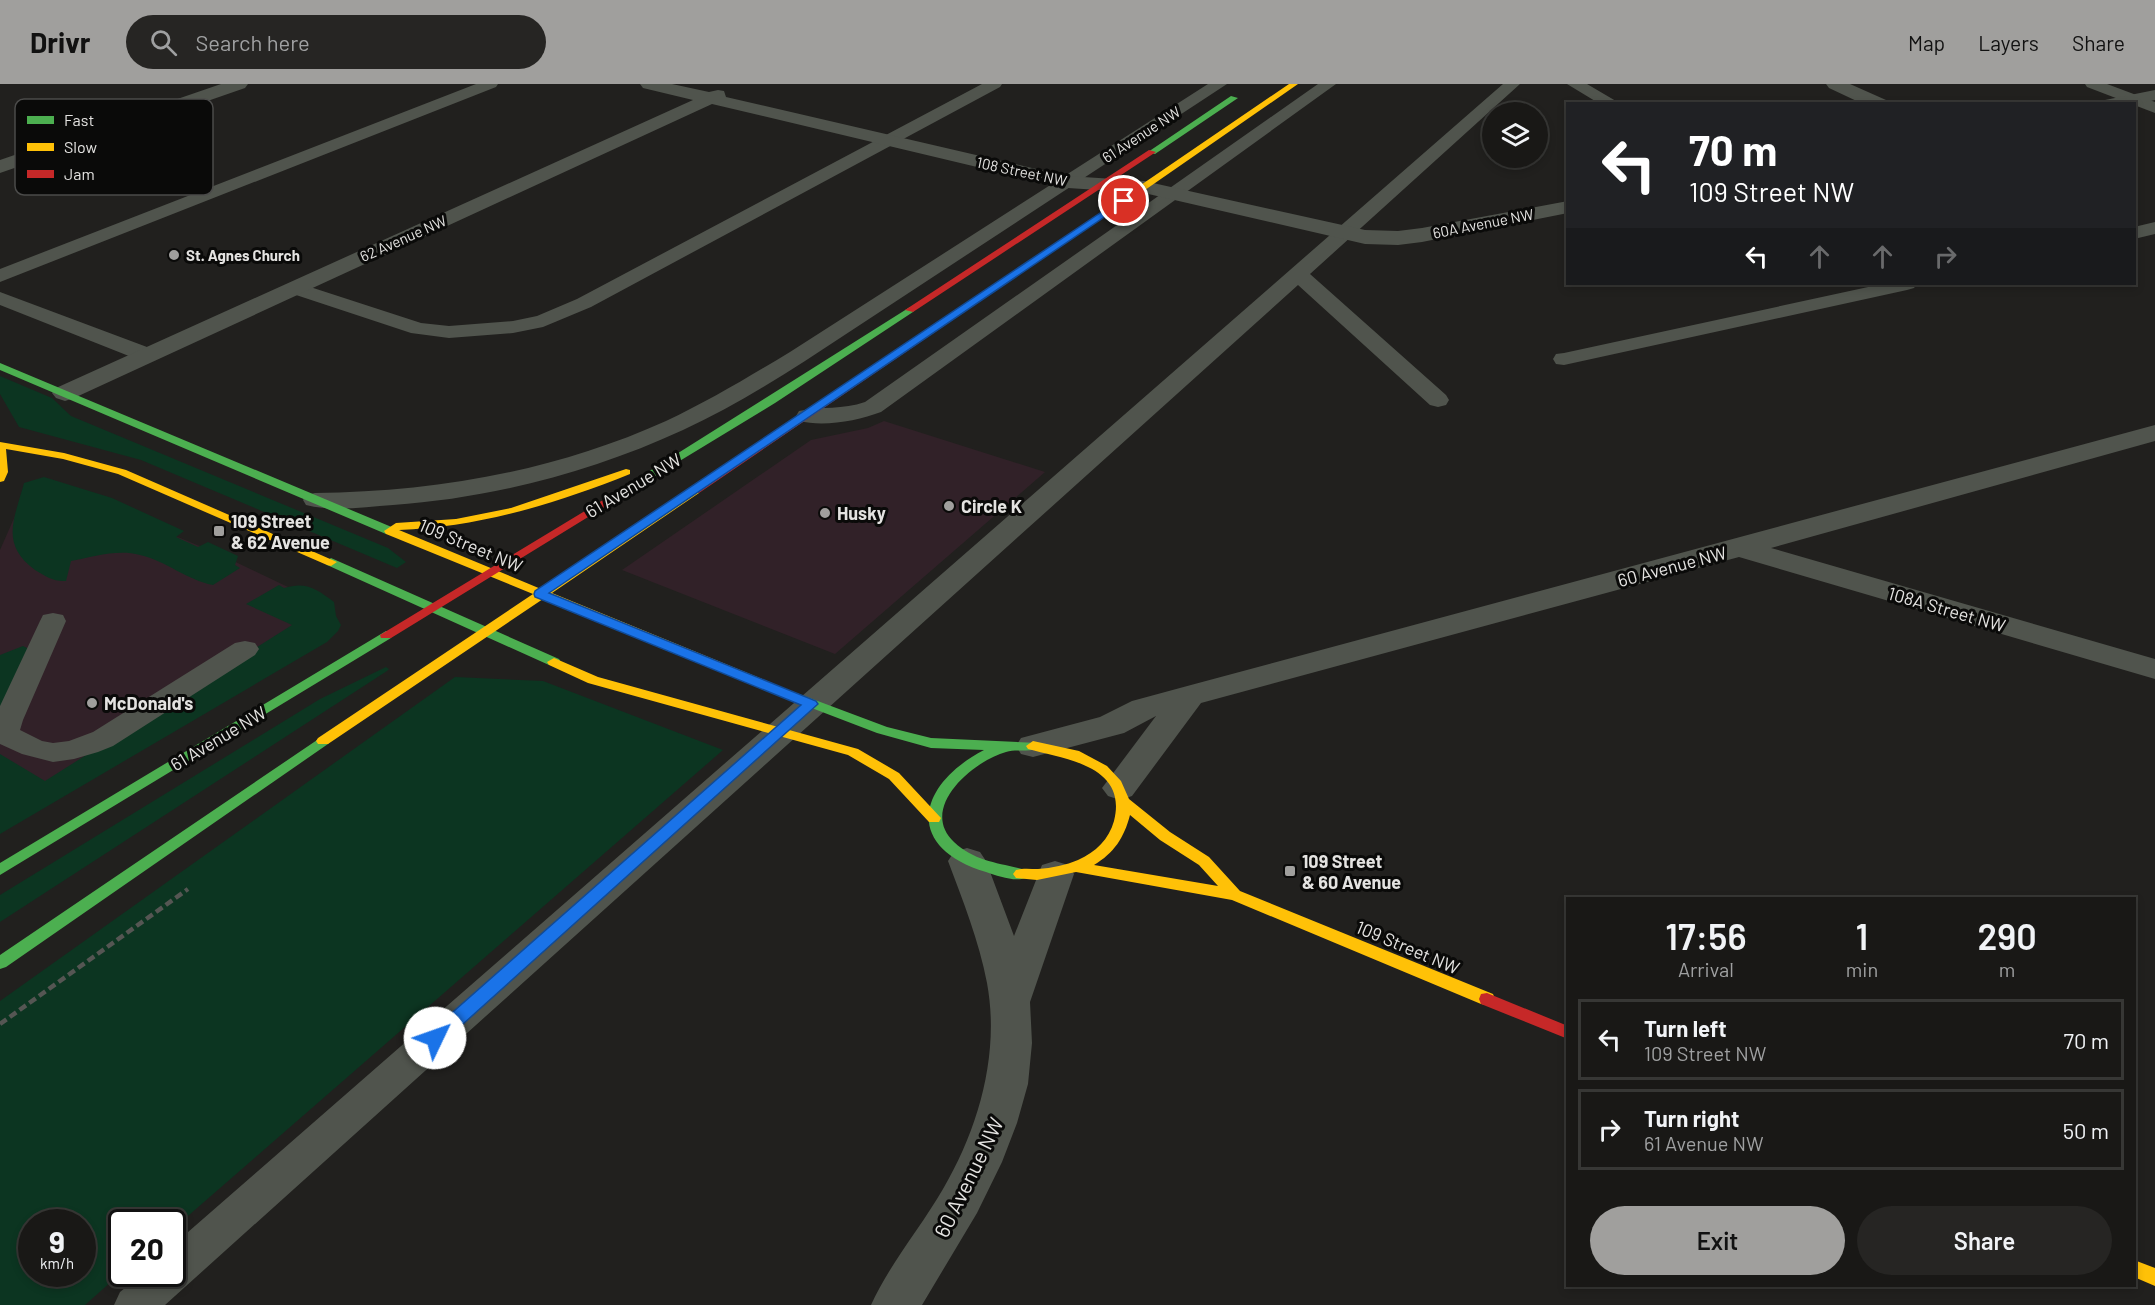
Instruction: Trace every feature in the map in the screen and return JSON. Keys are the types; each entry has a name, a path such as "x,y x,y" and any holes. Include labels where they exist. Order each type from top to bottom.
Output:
{"main road":[{"name":"61 Avenue NW","path":"0,963 484,631 807,416 1294,84"},
{"name":"61 Avenue NW","path":"0,870 771,401 1246,90"},
{"name":"109 Street NW","path":"0,366 540,594 811,704 882,730 931,743 1020,747"},
{"path":"376,524 416,528 451,526 538,504 591,486 667,455 771,401"},
{"path":"0,479 2,472 0,446 64,456 122,472 593,680 853,752 894,776 934,818 939,835 951,850 968,861 1002,871 1066,871 1097,857 1113,842 1121,825 1121,795 1092,763 1062,751 1020,747 976,762 956,776 939,796 934,818"},
{"name":"109 Street NW","path":"1121,795 1165,836 1204,861 1235,895"},
{"path":"0,864 15,861"},
{"name":"109 Street NW","path":"1066,871 1235,895 1566,1032"},
{"path":"2136,1269 2155,1277"}],"street":[{"path":"196,99 239,84"},
{"name":"108 Street NW","path":"649,84 1068,182 1144,187 1365,237 1398,238"},
{"name":"62 Avenue NW","path":"64,393 742,84"},
{"path":"1835,84 1875,102"},
{"path":"2122,102 2155,95"},
{"path":"0,167 15,162"},
{"name":"60A Avenue NW","path":"1398,238 1566,207"},
{"name":"60 Avenue NW","path":"1020,747 1112,725 1144,709 2155,433"},
{"name":"108A Street NW","path":"1739,548 2155,669"},
{"path":"1121,795 1188,698"},
{"name":"60 Avenue NW","path":"895,1305 948,1223 969,1184 999,1116 1010,1059 1010,1001 1000,952 968,861"},
{"name":"60 Avenue NW","path":"1010,1001 1066,871"}],"lane":[{"path":"213,193 490,84"},
{"path":"294,288 418,329 449,332 482,331 543,321 584,303 994,84"},
{"name":"61 Avenue NW","path":"315,500 384,499 535,473 598,455 675,426 734,394 798,354 1219,84"},
{"path":"807,416 844,415 873,407 1328,84"},
{"path":"186,1261 1512,84"},
{"path":"1575,84 1609,102"},
{"path":"2093,84 2155,108"},
{"path":"0,276 207,195"},
{"path":"2136,232 2155,228"},
{"path":"1298,274 1438,400"},
{"path":"1564,359 1902,285"},
{"path":"0,298 147,355"},
{"path":"53,621 8,720 5,734 30,748 48,754 79,749 103,739 245,650"},
{"path":"135,1305 156,1287"}],"shaded area":[{"path":"884,421 1045,472 835,654 622,570 811,440 868,428"},
{"path":"30,482 53,485 221,555 309,597 329,612 0,827 0,550"}],"green space":[{"path":"0,376 52,398 71,416 388,548 406,562 397,568 141,460 19,427 0,394"},
{"path":"44,477 112,498 184,531 176,537 198,547 208,542 238,556 235,565 240,568 213,585 203,583 150,558 131,553 114,553 71,561 66,581 50,578 35,570 24,560 17,551 13,531 24,483"},
{"path":"279,585 284,588 305,586 322,593 334,602 336,616 341,625 338,631 327,642 0,834 0,754 45,781 292,625 246,604"},
{"path":"23,646 29,649 0,715 0,655"},
{"path":"386,667 389,669 387,671 0,922 0,895 320,699"},
{"path":"455,677 543,681 723,750 186,1218 186,1209 108,1209 108,1285 85,1305 0,1305 0,1001"}],"traffic: fast":[{"path":"1152,152 1234,98"},
{"path":"646,477 771,401 910,310"},
{"path":"0,366 390,531"},
{"path":"331,562 554,662"},
{"path":"0,870 386,635"},
{"path":"767,686 882,730 931,743 1006,747"},
{"path":"0,963 323,741"},
{"path":"1021,874 985,866 960,855 941,838 936,827 935,814 938,801 945,788 980,758 1005,747 1033,746"}],"traffic: slow":[{"path":"1116,206 1294,84"},
{"path":"0,445 64,456 122,472 331,562"},
{"path":"0,448 2,472 0,479"},
{"path":"396,527 456,523 485,518 542,503 626,472"},
{"path":"323,741 695,491"},
{"path":"390,531 767,686"},
{"path":"554,662 593,680 853,752 894,776 934,818"},
{"path":"1021,874 1053,873 1070,869 1099,855 1111,844 1119,830 1123,814 1122,798 1118,789 1110,776 1102,769 1084,758 1033,746"},
{"path":"1123,802 1165,836 1204,861 1235,895"},
{"path":"1076,867 1235,895 1487,999"},
{"path":"2136,1269 2155,1277"}],"traffic: jam":[{"path":"910,310 1152,152"},
{"path":"695,491 1116,206"},
{"path":"386,635 646,477"},
{"path":"1487,999 1566,1032"}],"place":[{"name":"St. Agnes Church","path":"174,255"},
{"name":"Circle K","path":"949,506"},
{"name":"Husky","path":"825,513"},
{"name":"109 Street & 62 Avenue","path":"219,531"},
{"name":"McDonald's","path":"92,703"},
{"name":"109 Street & 60 Avenue","path":"1290,871"}],"route":[{"path":"435,1038 811,704 540,594 1124,201"}]}
